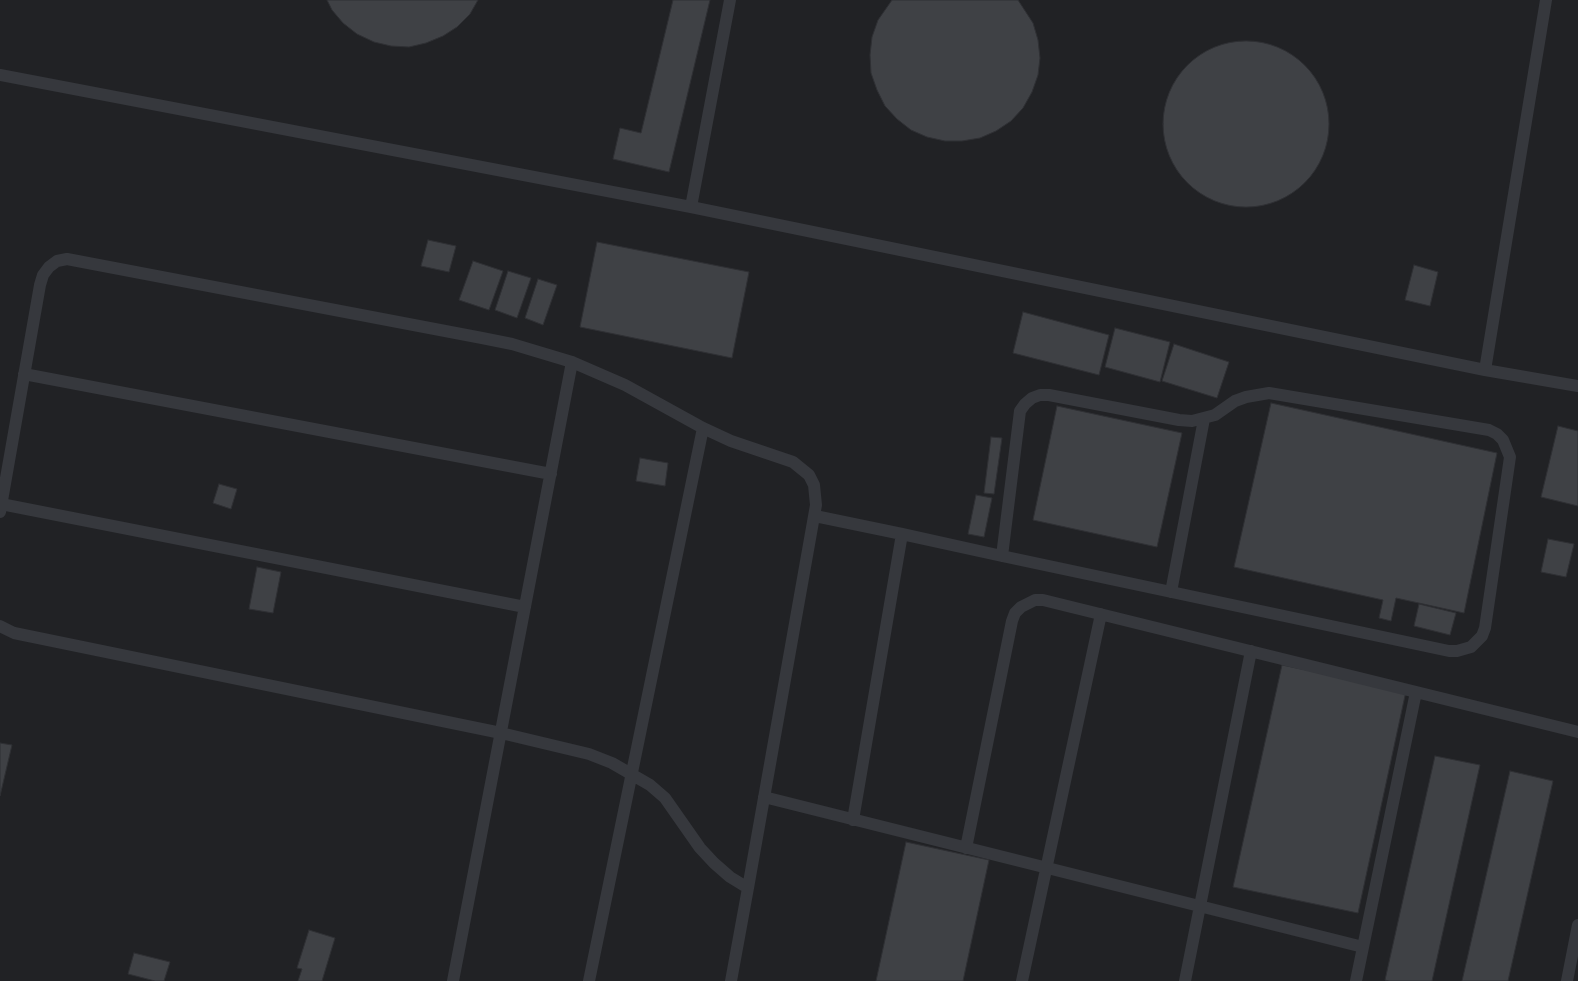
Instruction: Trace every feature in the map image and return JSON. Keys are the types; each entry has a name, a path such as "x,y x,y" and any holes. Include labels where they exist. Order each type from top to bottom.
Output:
{"lane":[{"path":"691,207 730,0"},
{"path":"1485,370 1546,0"},
{"path":"0,75 691,207 1485,370 1578,386"},
{"path":"525,607 1,508 43,275 53,264 67,258 512,344 572,362 625,385 703,428 757,450 783,457 802,468 809,475 814,485 815,516 731,981"},
{"path":"454,981 572,362"},
{"path":"24,374 551,474"},
{"path":"815,516 902,534 1002,556 1449,651 1456,652 1471,647 1482,636 1485,628 1510,457 1508,448 1503,440 1489,430 1269,393 1235,401 1215,415 1204,419 1179,420 1049,395 1040,395 1032,398 1020,411 1002,556"},
{"path":"1171,592 1204,419"},
{"path":"589,981 703,428"},
{"path":"853,820 902,534"},
{"path":"966,848 1015,613 1028,602 1043,600 1578,732"},
{"path":"1022,981 1101,614"},
{"path":"0,626 14,633 501,733 589,754 612,763 650,785 665,798 700,848 730,877 748,888"},
{"path":"1184,981 1251,651"},
{"path":"1356,981 1416,692"},
{"path":"764,797 1364,947"},
{"path":"1567,981 1578,925"}],"shaded area":[{"path":"0,0 1578,0 1578,981 0,981"}],"building":[{"path":"327,0 478,0 470,14 457,27 443,36 409,47 391,46 374,42 357,34 343,23 332,10"},
{"path":"673,0 710,0 669,172 613,159 620,128 641,133"},
{"path":"892,0 1018,0 1033,23 1038,40 1040,58 1038,75 1032,92 1023,108 1011,121 996,131 980,138 962,141 945,141 927,137 911,130 897,119 885,106 877,90 871,73 870,55 872,37 878,20"},
{"path":"1254,41 1278,47 1305,65 1323,92 1328,108 1328,140 1323,156 1305,183 1292,193 1270,204 1238,207 1214,201 1193,188 1182,177 1166,148 1163,116 1169,92 1182,71 1193,60 1222,44"},
{"path":"428,240 456,246 449,272 421,266"},
{"path":"597,242 749,272 732,358 580,327"},
{"path":"473,261 503,271 489,310 459,300"},
{"path":"1414,265 1438,272 1430,306 1405,300"},
{"path":"508,271 531,278 517,318 495,310"},
{"path":"538,279 557,285 543,325 525,318"},
{"path":"1023,312 1109,335 1099,375 1013,353"},
{"path":"1115,328 1170,342 1160,382 1105,367"},
{"path":"1174,344 1229,362 1217,398 1162,381"},
{"path":"1271,403 1497,453 1464,613 1396,598 1391,621 1379,618 1383,600 1234,567"},
{"path":"1057,406 1182,433 1157,547 1033,520"},
{"path":"1558,426 1578,431 1578,506 1541,497"},
{"path":"991,437 1002,438 994,494 984,493"},
{"path":"640,458 668,463 665,486 636,481"},
{"path":"219,484 237,489 231,509 213,503"},
{"path":"976,495 992,498 984,537 968,534"},
{"path":"1548,539 1574,544 1566,577 1541,572"},
{"path":"257,567 281,572 273,613 249,609"},
{"path":"1419,604 1456,613 1450,635 1414,626"},
{"path":"1282,665 1406,691 1358,913 1233,887"},
{"path":"0,743 12,745 0,796"},
{"path":"1435,756 1480,765 1432,981 1389,981 1385,980"},
{"path":"1510,771 1553,781 1508,981 1462,981"},
{"path":"906,842 989,860 963,981 876,981"},
{"path":"309,930 335,938 322,981 298,981 302,969 297,968"},
{"path":"134,953 170,962 164,981 155,981 128,974"}]}
